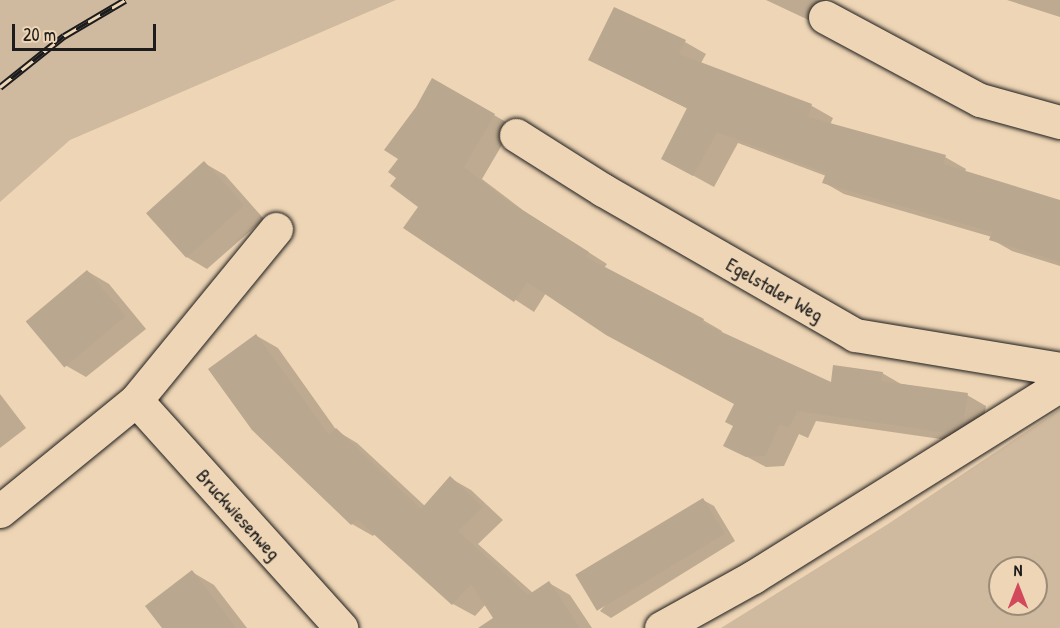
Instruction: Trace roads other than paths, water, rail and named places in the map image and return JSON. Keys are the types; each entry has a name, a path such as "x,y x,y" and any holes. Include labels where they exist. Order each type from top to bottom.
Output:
{"street":[{"path":"825,16 980,100 1060,122"},
{"name":"Egelstaler Weg","path":"516,135 603,190 855,335 1060,369"},
{"path":"0,511 136,400 276,229"},
{"path":"661,628 753,577 1060,385"},
{"name":"Bruckwiesenweg","path":"136,400 342,628"}],"railway":[{"path":"0,87 64,36 125,0"}]}
